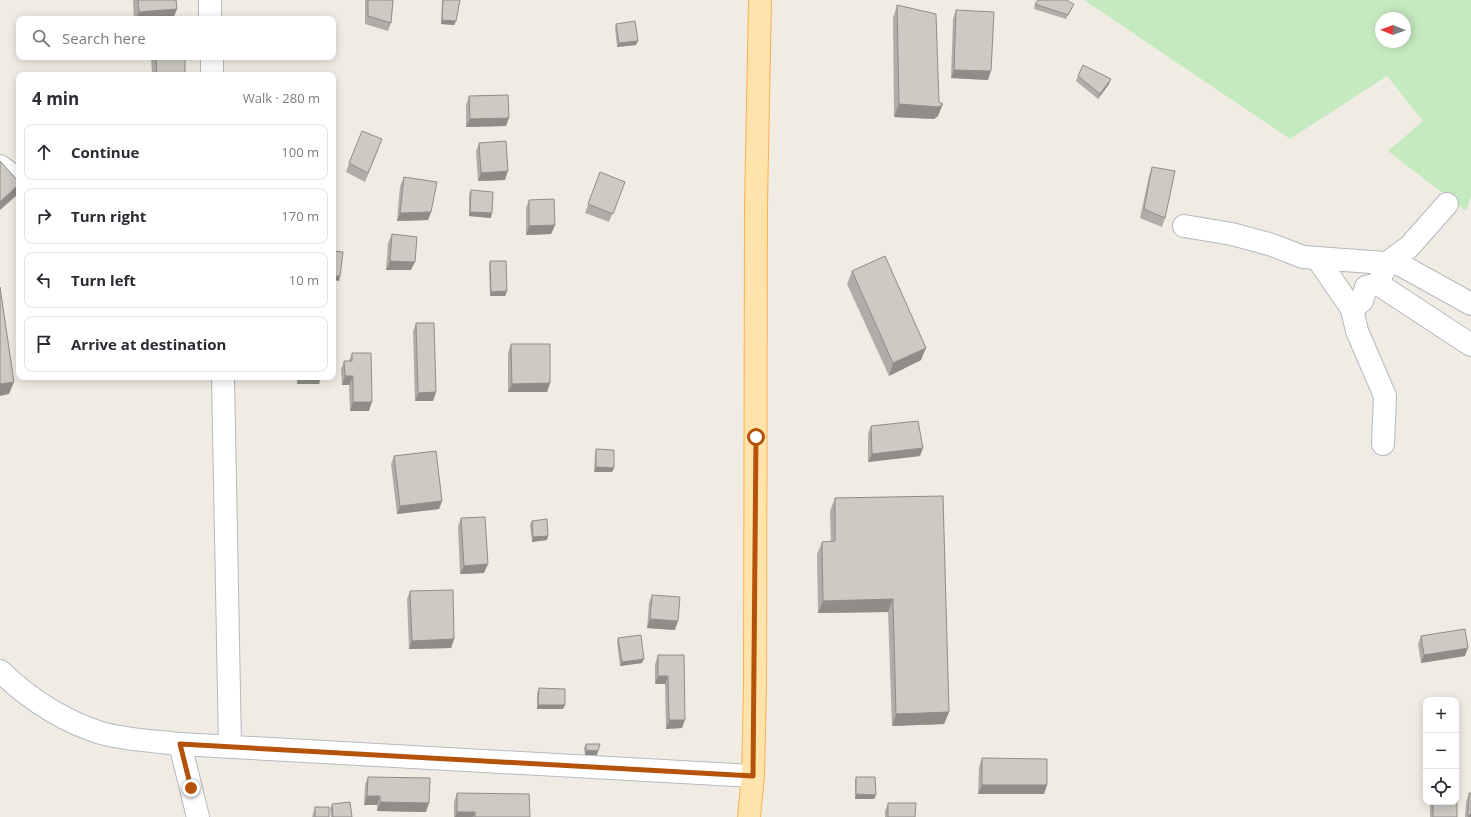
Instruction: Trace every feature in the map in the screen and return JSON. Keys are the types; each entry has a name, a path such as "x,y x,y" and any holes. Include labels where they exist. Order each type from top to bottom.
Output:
{"main road":[{"path":"749,817 753,776 756,452 756,205 760,0"}],"street":[{"path":"210,0 210,16"},
{"path":"212,60 212,72"},
{"path":"0,166 16,178"},
{"path":"1378,284 1387,264 1409,247 1447,204"},
{"path":"1184,226 1232,234 1272,245 1303,257 1399,264 1471,304"},
{"path":"1317,258 1352,309 1357,331 1384,396 1383,444"},
{"path":"1352,309 1362,300 1366,287 1378,284 1471,345"},
{"path":"223,380 230,746"},
{"path":"0,671 16,687 53,712 101,733 180,744 753,776"},
{"path":"180,744 198,817"}],"green space":[{"path":"1084,0 1471,0 1471,197 1466,211 1388,151 1423,121 1387,76 1290,139"}],"building":[{"path":"138,0 176,0 177,9 139,12"},
{"path":"368,0 393,0 391,23 368,16"},
{"path":"443,0 460,0 456,21 442,20"},
{"path":"1038,0 1066,0 1074,4 1068,15 1035,4"},
{"path":"897,5 936,14 939,102 943,104 939,107 899,104"},
{"path":"956,10 994,12 991,71 954,70"},
{"path":"635,21 638,41 619,43 616,24"},
{"path":"156,60 185,60 185,72 157,72"},
{"path":"1083,65 1111,79 1100,94 1078,76"},
{"path":"508,95 509,118 470,119 469,96"},
{"path":"362,131 382,139 368,173 349,163"},
{"path":"506,141 508,171 481,173 479,143"},
{"path":"0,161 16,179 16,187 0,202"},
{"path":"1152,167 1175,171 1165,218 1144,209"},
{"path":"600,172 625,182 613,214 588,204"},
{"path":"404,177 437,182 431,212 400,213"},
{"path":"471,190 493,192 492,213 470,212"},
{"path":"554,199 555,225 529,226 529,200"},
{"path":"392,234 417,237 415,262 390,261"},
{"path":"336,251 343,252 340,276 336,276"},
{"path":"885,256 926,348 893,363 852,271"},
{"path":"490,261 506,261 507,291 491,292"},
{"path":"0,287 14,382 0,384"},
{"path":"416,323 434,323 436,392 418,393"},
{"path":"511,344 550,344 550,383 512,384"},
{"path":"352,353 371,353 372,402 353,402 353,376 345,376 344,361 352,361"},
{"path":"918,421 923,448 872,454 871,426"},
{"path":"596,449 614,450 614,468 596,467"},
{"path":"436,451 442,501 400,506 394,456"},
{"path":"943,496 949,712 896,714 893,599 823,601 822,542 835,541 835,498"},
{"path":"485,517 488,564 464,566 461,518"},
{"path":"547,519 548,536 533,537 532,521"},
{"path":"453,590 454,639 412,641 410,591"},
{"path":"652,595 680,597 678,621 650,619"},
{"path":"1465,629 1468,648 1424,655 1421,636"},
{"path":"641,635 644,659 622,662 618,638"},
{"path":"658,655 684,655 685,720 669,720 668,676 658,676"},
{"path":"539,688 565,689 565,705 538,705"},
{"path":"586,744 600,744 598,751 586,750"},
{"path":"982,758 1047,759 1047,785 982,785"},
{"path":"368,777 430,778 429,803 380,802 380,796 367,796"},
{"path":"856,777 875,777 876,795 856,794"},
{"path":"457,793 529,794 530,817 475,817 475,812 457,812"},
{"path":"1469,793 1471,793 1471,815 1468,815"},
{"path":"350,802 352,817 333,817 332,804"},
{"path":"888,803 916,803 915,817 888,817"},
{"path":"1433,805 1457,805 1457,817 1433,817"},
{"path":"315,807 329,807 329,817 315,817"}],"route":[{"path":"191,788 180,744 753,776 755,688 756,437"}]}
